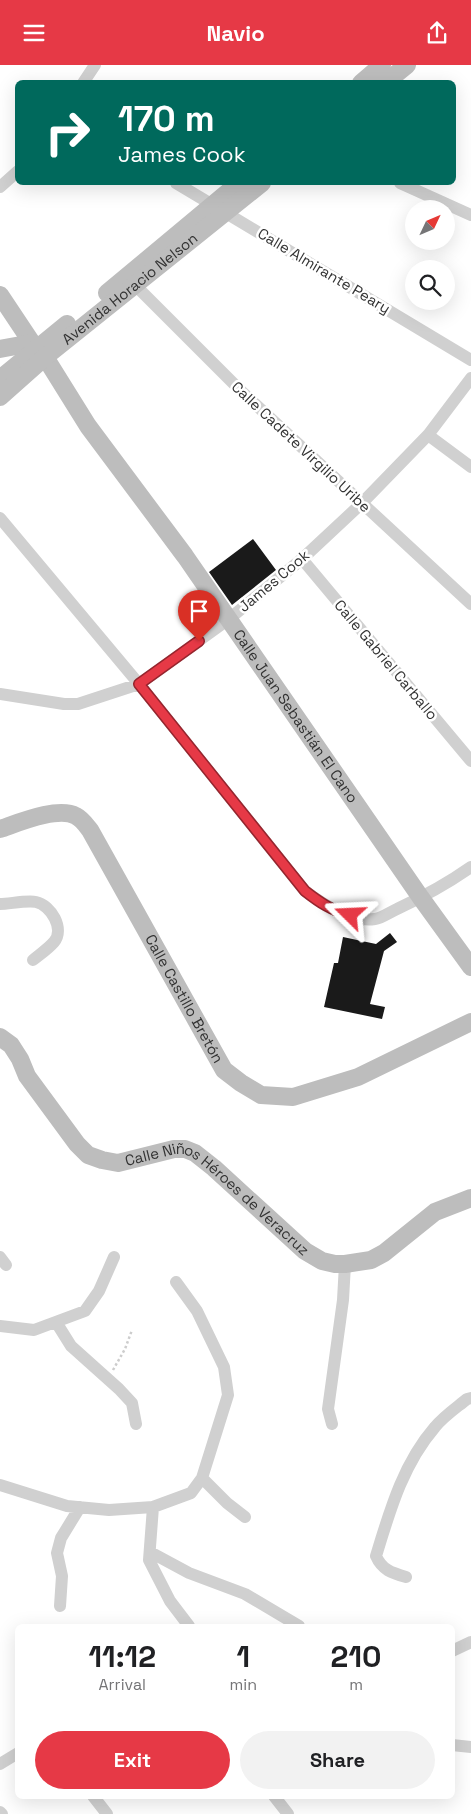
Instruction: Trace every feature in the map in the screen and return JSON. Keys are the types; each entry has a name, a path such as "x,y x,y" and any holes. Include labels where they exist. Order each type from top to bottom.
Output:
{"street":[{"path":"85,80 95,65"},
{"path":"364,80 382,65"},
{"path":"389,80 407,65"},
{"path":"0,187 15,174"},
{"name":"Calle Almirante Peary","path":"179,185 471,360"},
{"name":"Avenida Horacio Nelson","path":"38,350 135,285 219,208 236,185"},
{"name":"Avenida Horacio Nelson","path":"0,397 38,350 106,293 219,208 259,185"},
{"path":"404,185 471,215"},
{"name":"Calle Cadete Virgilio Uribe","path":"135,285 240,391 471,604"},
{"name":"Calle Juan Sebastián El Cano","path":"0,295 88,426 185,556 421,898 471,967"},
{"path":"0,349 38,350"},
{"path":"0,361 12,359 27,364"},
{"name":"Avenida Horacio Nelson","path":"0,379 27,364"},
{"name":"James Cook","path":"0,694 64,704 78,704 139,684 229,619 302,559 362,503 428,435 471,378"},
{"path":"428,435 471,467"},
{"path":"0,517 139,684 305,891 322,904 340,913 360,918 376,919 421,898 452,881 471,867"},
{"name":"Calle Gabriel Carballo","path":"302,559 471,761"},
{"name":"Calle Castillo Bretón","path":"0,829 34,818 61,813 75,815 82,820 90,829 224,1070 261,1095 293,1097 358,1077 471,1021"},
{"path":"0,905 36,901 47,908 55,917 58,935 54,942 33,960"},
{"name":"Calle Niños Héroes de Veracruz","path":"0,1037 11,1045 20,1059 26,1076 77,1144 88,1155 118,1163 174,1149 185,1149 195,1153 305,1251 322,1261 345,1265 371,1260 384,1253 436,1212 471,1198"},
{"path":"0,1326 34,1330 85,1311 99,1291 114,1257"},
{"path":"332,1424 328,1409 343,1301 345,1265"},
{"path":"0,1485 67,1506 109,1510 153,1507 191,1493 202,1479 228,1395 224,1367 197,1311 176,1282"},
{"path":"56,1322 71,1346 132,1403 136,1424"},
{"path":"406,1577 390,1573 380,1565 376,1556 389,1514 408,1464 419,1446 435,1426 467,1399 471,1398"},
{"path":"202,1479 245,1517"},
{"path":"60,1606 62,1576 57,1553 61,1538 80,1507"},
{"path":"153,1507 149,1560 170,1601 187,1624"},
{"path":"150,1553 189,1573 245,1594 296,1624"},
{"path":"455,1650 471,1642"},
{"path":"455,1745 471,1747"},
{"path":"0,1763 15,1755"},
{"path":"95,1799 107,1814"},
{"path":"276,1799 288,1814"}],"path":[{"path":"108,1380 125,1349 132,1330"}],"building":[{"path":"253,539 276,570 232,605 209,572"},
{"path":"390,933 397,942 384,951 370,1004 385,1007 382,1019 324,1007 334,963 338,963 343,937 376,944"}],"route":[{"path":"199,641 139,684 293,878 305,891 322,904 340,913 350,915"}]}
